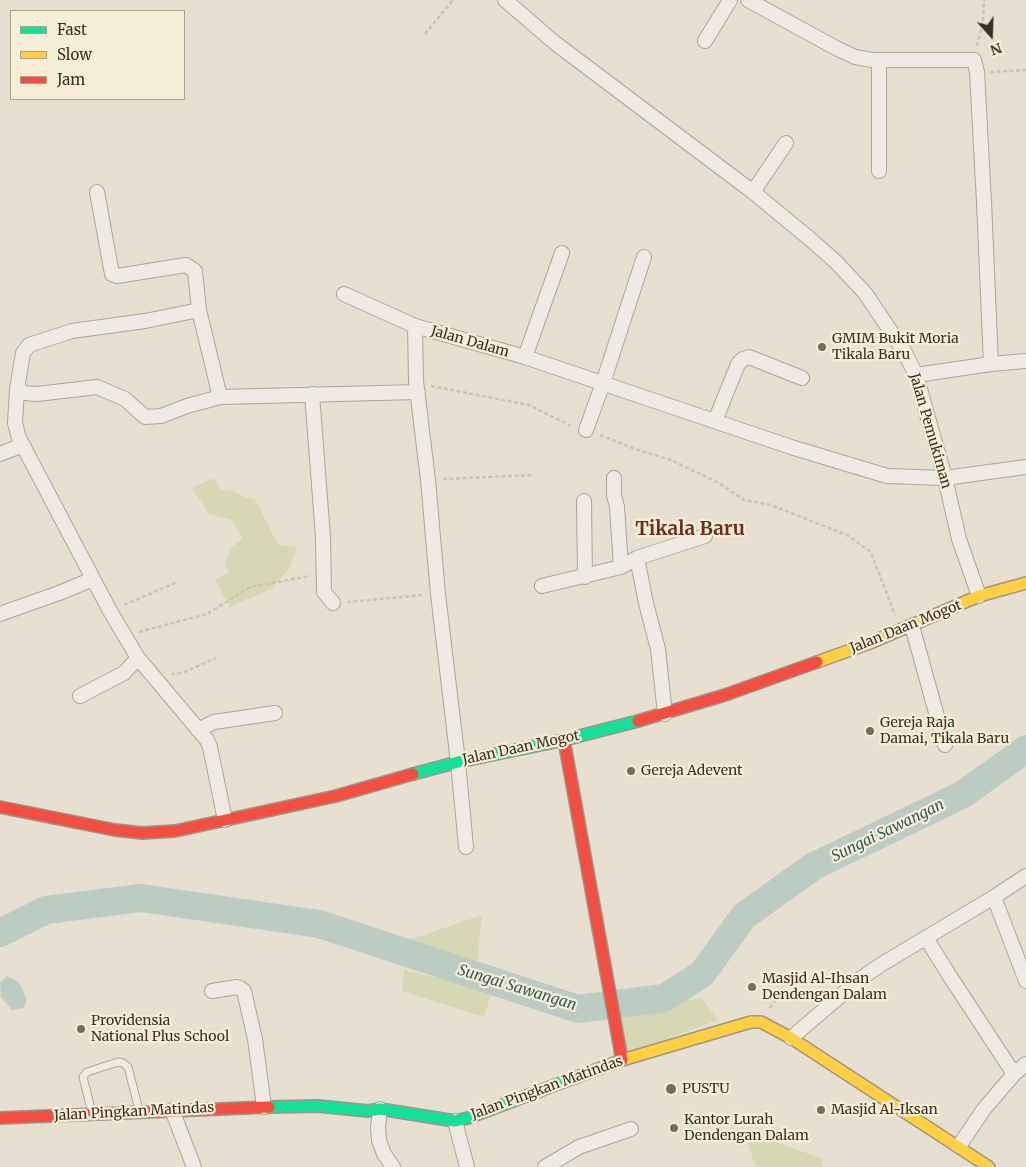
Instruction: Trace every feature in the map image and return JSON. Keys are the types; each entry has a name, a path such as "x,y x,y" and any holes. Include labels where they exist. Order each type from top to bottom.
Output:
{"street":[{"name":"Jalan Pemukiman","path":"505,0 554,43 753,192 810,238 865,293 904,351 916,375 945,478 959,539 979,596"},
{"path":"705,41 730,0"},
{"path":"748,0 836,48 855,56 879,60 975,66 984,202 991,364"},
{"path":"878,171 879,60"},
{"path":"753,192 786,143"},
{"path":"97,192 112,274 117,276 186,265 195,271 199,310 220,397"},
{"path":"525,357 562,253"},
{"path":"586,430 644,257"},
{"path":"344,294 415,326"},
{"path":"199,310 145,321 72,331 29,345 23,353 17,390 15,423 19,438 110,611 138,658 210,747 225,820"},
{"name":"Jalan Dalam","path":"466,847 417,387 415,326 525,357 791,447 887,476 945,478 1026,467"},
{"path":"715,421 738,364 743,359 749,357 802,378"},
{"path":"916,375 1026,361"},
{"path":"17,390 37,394 97,386 124,399 146,417 161,416 186,406 220,397 312,394 417,387"},
{"path":"312,394 323,537 324,592 332,603"},
{"path":"0,454 23,445"},
{"path":"614,478 621,567"},
{"path":"584,501 585,577"},
{"path":"542,586 621,567 638,558 705,536"},
{"path":"638,558 646,604 658,649 665,714"},
{"path":"0,614 93,579"},
{"name":"Jalan Daan Mogot","path":"0,807 115,830 142,833 175,831 336,796 458,762 564,740 665,714 870,643 979,596 1026,583"},
{"path":"905,629 945,745"},
{"path":"80,696 124,673 138,658"},
{"path":"198,730 214,722 275,713"},
{"path":"564,740 622,1060"},
{"path":"791,1038 860,980 902,951 994,898 1026,876"},
{"path":"994,898 1026,981"},
{"path":"926,938 1014,1074"},
{"path":"212,991 237,987 244,991 255,1039 264,1107"},
{"name":"Jalan Pingkan Matindas","path":"0,1118 172,1110 318,1106 368,1111 380,1109 455,1121 475,1116 622,1060 751,1022 761,1022"},
{"path":"761,1022 791,1038 960,1146 989,1167"},
{"path":"960,1146 984,1109 1014,1074 1026,1064"},
{"path":"380,1109 379,1140 384,1154 393,1167"},
{"path":"172,1110 194,1167"},
{"path":"455,1121 466,1167"},
{"path":"545,1167 579,1147 630,1129"}],"lane":[{"path":"92,1114 83,1077 87,1072 118,1062 123,1063 128,1068 140,1112"}],"path":[{"path":"425,34 453,0"},
{"path":"984,0 983,21 975,66 1026,70"},
{"path":"417,387 436,388 529,405 568,425 671,460 719,482 744,500 770,505 847,535 870,552 896,618 905,629"},
{"path":"428,480 534,475"},
{"path":"125,636 207,614 250,587 324,574"},
{"path":"110,611 178,582"},
{"path":"332,603 438,594"},
{"path":"153,678 182,673 216,658"},
{"path":"761,1022 781,992 785,976"}],"green space":[{"path":"214,478 220,489 255,499 278,545 297,547 289,569 271,589 230,607 215,580 229,573 225,565 231,547 243,539 232,520 209,514 192,488"},
{"path":"482,915 477,966 403,942"},
{"path":"404,970 492,991 484,1017 402,991"},
{"path":"702,998 718,1020 627,1053 620,1011"},
{"path":"743,1131 821,1158 823,1167 756,1167"}],"shaded area":[{"path":"7,976 19,982 27,1000 24,1008 12,1010 1,997 0,983"}],"waterway":[{"name":"Sungai Sawangan","path":"0,933 46,910 141,898 319,924 578,1009 664,998 702,974 744,916 814,866 962,795 1026,749"}],"traffic: fast":[{"path":"413,774 458,762 564,740 638,721"},
{"path":"269,1107 318,1106 368,1111 380,1109 455,1121 468,1118 574,1078"}],"traffic: slow":[{"path":"817,662 870,643 979,596 1026,583"},
{"path":"574,1078 622,1060 751,1022 761,1022 791,1038 989,1167"}],"traffic: jam":[{"path":"638,721 725,695 817,662"},
{"path":"564,740 622,1060"},
{"path":"0,807 115,830 142,833 175,831 336,796 413,774"},
{"path":"0,1118 269,1107"}],"place":[{"name":"GMIM Bukit Moria Tikala Baru","path":"822,347"},
{"name":"Gereja Raja Damai, Tikala Baru","path":"870,731"},
{"name":"Gereja Adevent","path":"631,771"},
{"name":"Masjid Al-Ihsan Dendengan Dalam","path":"752,987"},
{"name":"Providensia National Plus School","path":"81,1029"},
{"name":"PUSTU","path":"671,1089"},
{"name":"Masjid Al-Iksan","path":"821,1110"},
{"name":"Kantor Lurah Dendengan Dalam","path":"674,1128"}],"district":[{"name":"Tikala Baru","path":"690,530"}]}
